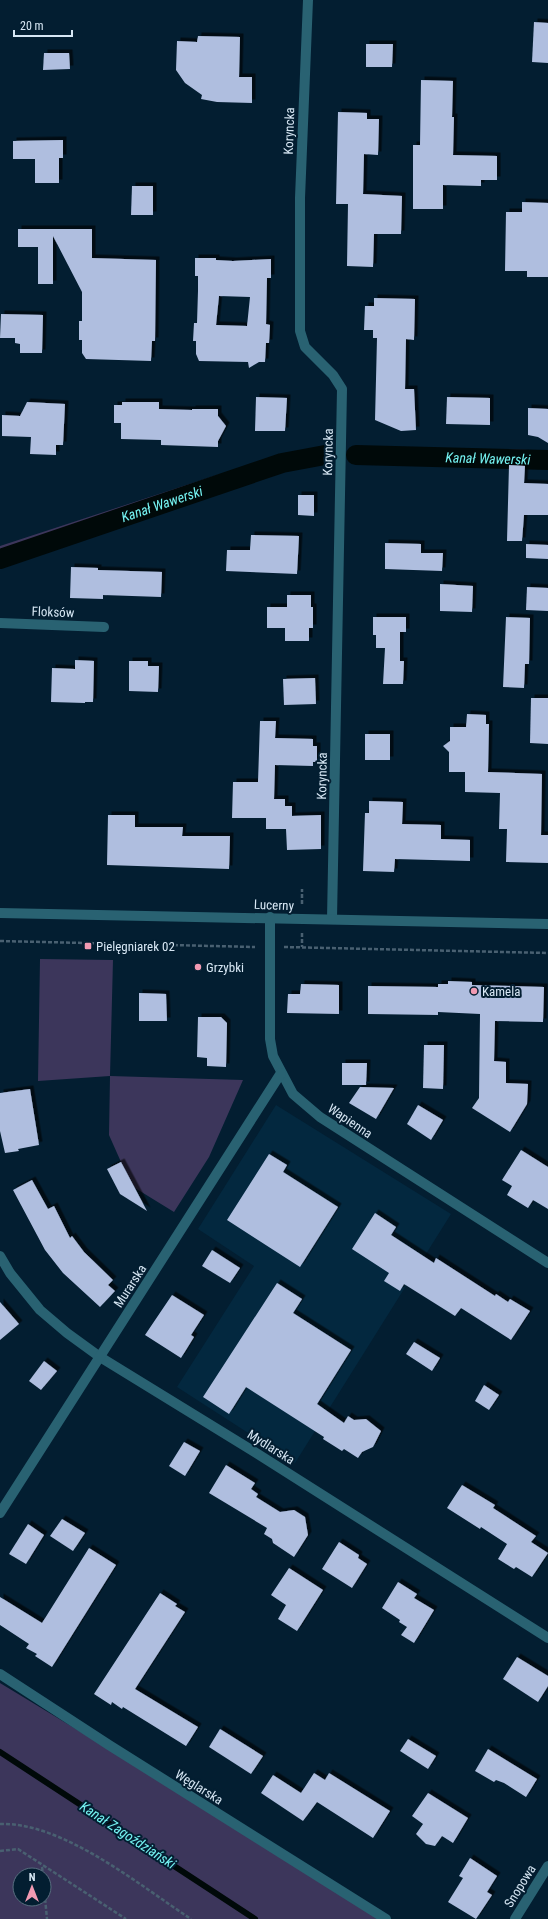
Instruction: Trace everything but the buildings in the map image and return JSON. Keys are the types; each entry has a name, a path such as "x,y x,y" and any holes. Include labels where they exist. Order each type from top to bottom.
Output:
{"street":[{"name":"Koryncka","path":"308,0 300,198 300,331 305,347 333,375 342,389 332,919"},
{"name":"Floksów","path":"0,624 104,627"},
{"name":"Lucerny","path":"0,913 270,917 548,924"},
{"name":"Wapienna","path":"270,917 270,1039 273,1056 293,1094 320,1117 548,1263"},
{"name":"Murarska","path":"0,1513 281,1073"},
{"name":"Mydlarska","path":"0,1256 10,1273 40,1310 67,1333 100,1357 253,1451 548,1638"},
{"name":"Węglarska","path":"0,1674 109,1745 386,1919"},
{"name":"Snopowa","path":"515,1919 548,1866"}],"path":[{"path":"0,941 548,953"},
{"path":"0,1824 10,1824 44,1831 92,1854 191,1919"},
{"path":"0,1851 18,1849 42,1866 126,1919"},
{"path":"46,1907 47,1919"}],"shaded area":[{"path":"355,446 509,452 509,449 548,451 548,466 355,463"},
{"path":"332,450 332,461 283,469 0,568 0,546 217,475 282,456"},
{"path":"40,959 113,960 110,1076 38,1081"},
{"path":"110,1076 243,1080 209,1157 174,1212 135,1188 121,1162 109,1135"},
{"path":"276,1105 451,1214 295,1463 177,1387 254,1266 198,1229"},
{"path":"0,1683 389,1919 0,1919"}],"waterway":[{"name":"Kanał Wawerski","path":"0,559 282,463 325,455"},
{"name":"Kanał Wawerski","path":"356,455 548,460"},
{"name":"Kanał Zagoździański","path":"0,1752 255,1919"}],"place":[{"name":"Pielęgniarek 02","path":"88,946"},
{"name":"Grzybki","path":"198,967"},
{"name":"Kamela","path":"474,991"}]}
